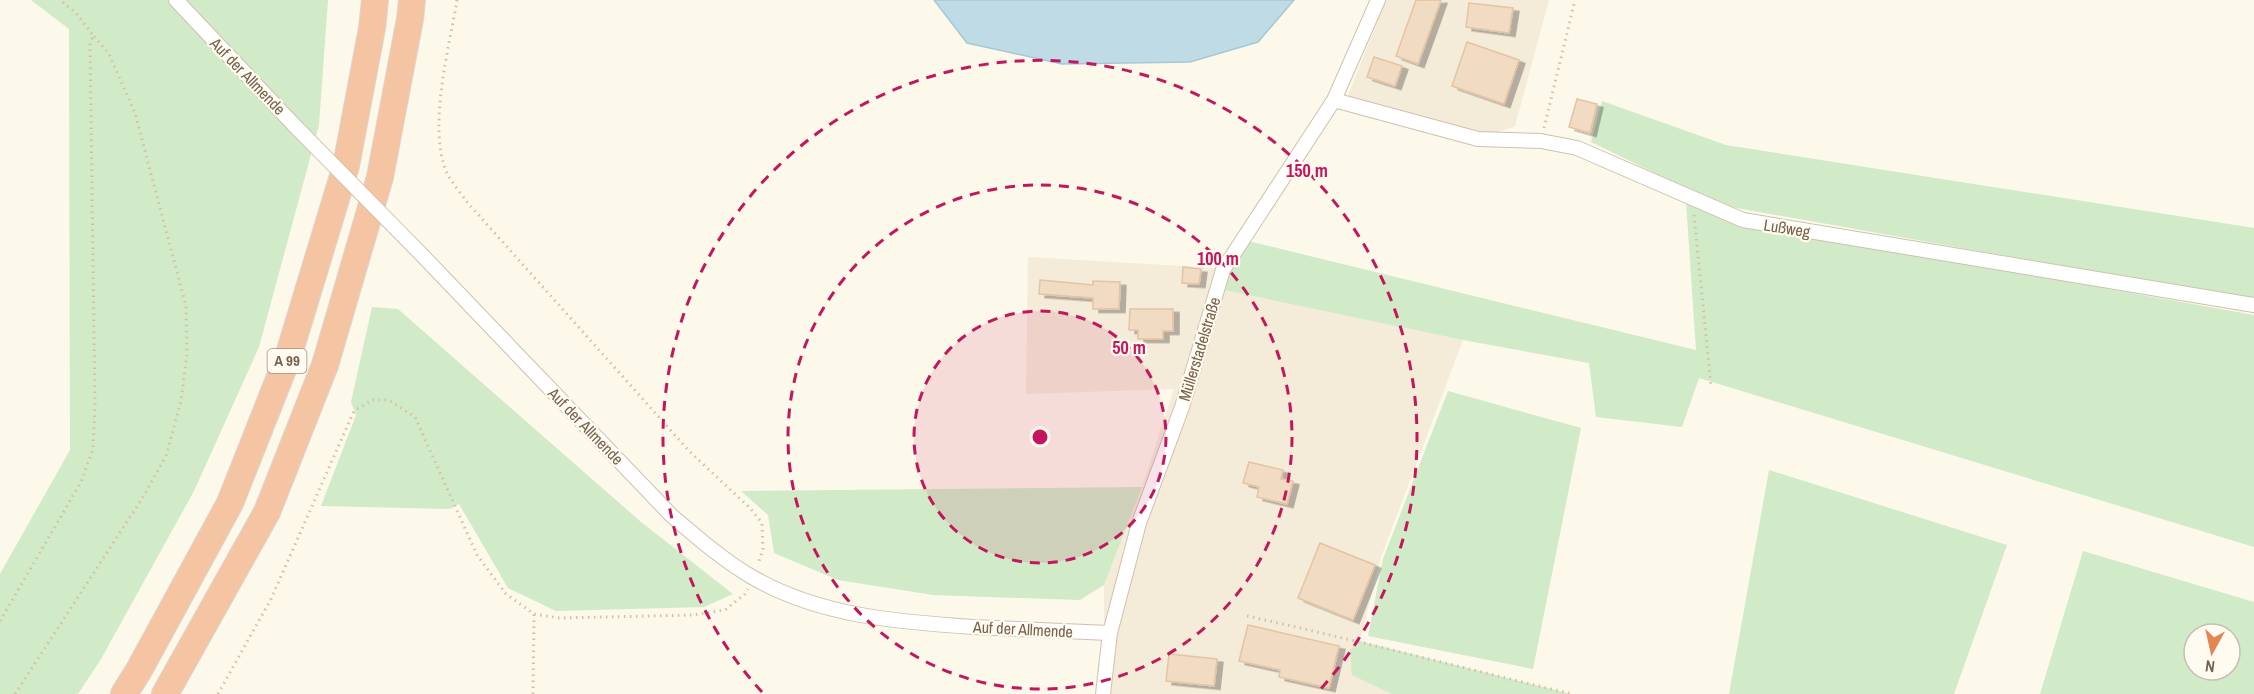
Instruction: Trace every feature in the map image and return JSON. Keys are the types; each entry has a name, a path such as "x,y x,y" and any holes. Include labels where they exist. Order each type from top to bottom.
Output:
{"highway":[{"name":"A 99","path":"124,694 230,503 289,354 346,166 372,28 375,0"},
{"name":"A 99","path":"165,694 267,512 325,365 380,177 412,0"}],"street":[{"name":"Auf der Allmende","path":"176,0 672,516 718,555 754,578 804,600 861,617 919,624 1110,633"},
{"name":"Müllerstadelstraße","path":"1103,694 1110,633 1139,523 1182,407 1223,270 1334,100 1378,0"},
{"name":"Lußweg","path":"1334,100 1478,139 1540,141 1577,148 1743,220 2254,305"}],"path":[{"path":"15,694 143,497 166,456 181,401 187,354 186,306 135,113 110,54 76,13 60,0"},
{"path":"218,694 271,599 354,411 372,400 389,400 415,417 477,555 506,594 534,614 559,618 693,615 725,610 745,594 754,578 763,549 762,524 751,509 690,452 467,202 447,173 439,147 438,118 457,0"},
{"path":"1540,141 1575,0"},
{"path":"0,621 81,482 93,449 95,405 90,45 93,35"},
{"path":"1692,198 1711,386"},
{"path":"533,694 534,614"},
{"path":"1247,616 1360,641 1572,694"}],"shaded area":[{"path":"1386,0 1549,0 1515,126 1478,139 1345,103"},
{"path":"1028,257 1216,268 1219,289 1463,340 1381,557 1360,640 1459,694 1104,694 1104,585 1142,487 1174,389 1026,394"}],"green space":[{"path":"31,0 328,0 319,125 259,347 194,491 101,659 78,694 0,694 0,574 70,450 69,29"},
{"path":"1602,101 1726,145 2254,228 2254,300 1720,205 1591,142"},
{"path":"1686,201 1745,224 2254,315 2254,547 1699,378 1682,427 1596,417 1589,363 1463,340 1219,289 1248,241 1696,350"},
{"path":"372,307 398,309 641,522 733,594 704,607 556,611 508,588 459,504 450,509 321,506 356,415 351,402"},
{"path":"1448,391 1581,428 1533,669 1368,636 1383,559"},
{"path":"1769,470 2007,545 1954,694 1729,694"},
{"path":"1142,487 1104,585 1080,600 933,595 838,580 774,553 768,515 741,491"},
{"path":"2083,551 2254,602 2254,694 2040,694"},
{"path":"1360,641 1571,694 1392,694 1352,675 1350,650"}],"water":[{"path":"934,0 1294,0 1258,42 1190,62 1062,64 967,43"}],"building":[{"path":"1416,0 1441,0 1418,64 1396,56"},
{"path":"1469,3 1513,8 1509,33 1466,27"},
{"path":"1467,42 1519,60 1504,104 1452,86"},
{"path":"1374,57 1402,66 1395,86 1367,77"},
{"path":"1577,99 1597,104 1590,133 1569,127"},
{"path":"1183,267 1201,269 1199,284 1182,283"},
{"path":"1040,280 1093,285 1093,281 1120,282 1119,309 1093,309 1093,298 1039,294"},
{"path":"1130,309 1173,309 1173,331 1163,331 1163,339 1138,339 1138,330 1129,330"},
{"path":"1249,462 1283,470 1281,479 1293,481 1287,504 1257,497 1259,487 1243,483"},
{"path":"1320,543 1375,565 1353,620 1298,598"},
{"path":"1248,625 1339,646 1329,688 1279,677 1280,670 1239,661"},
{"path":"1169,654 1217,659 1214,686 1166,681"}]}
